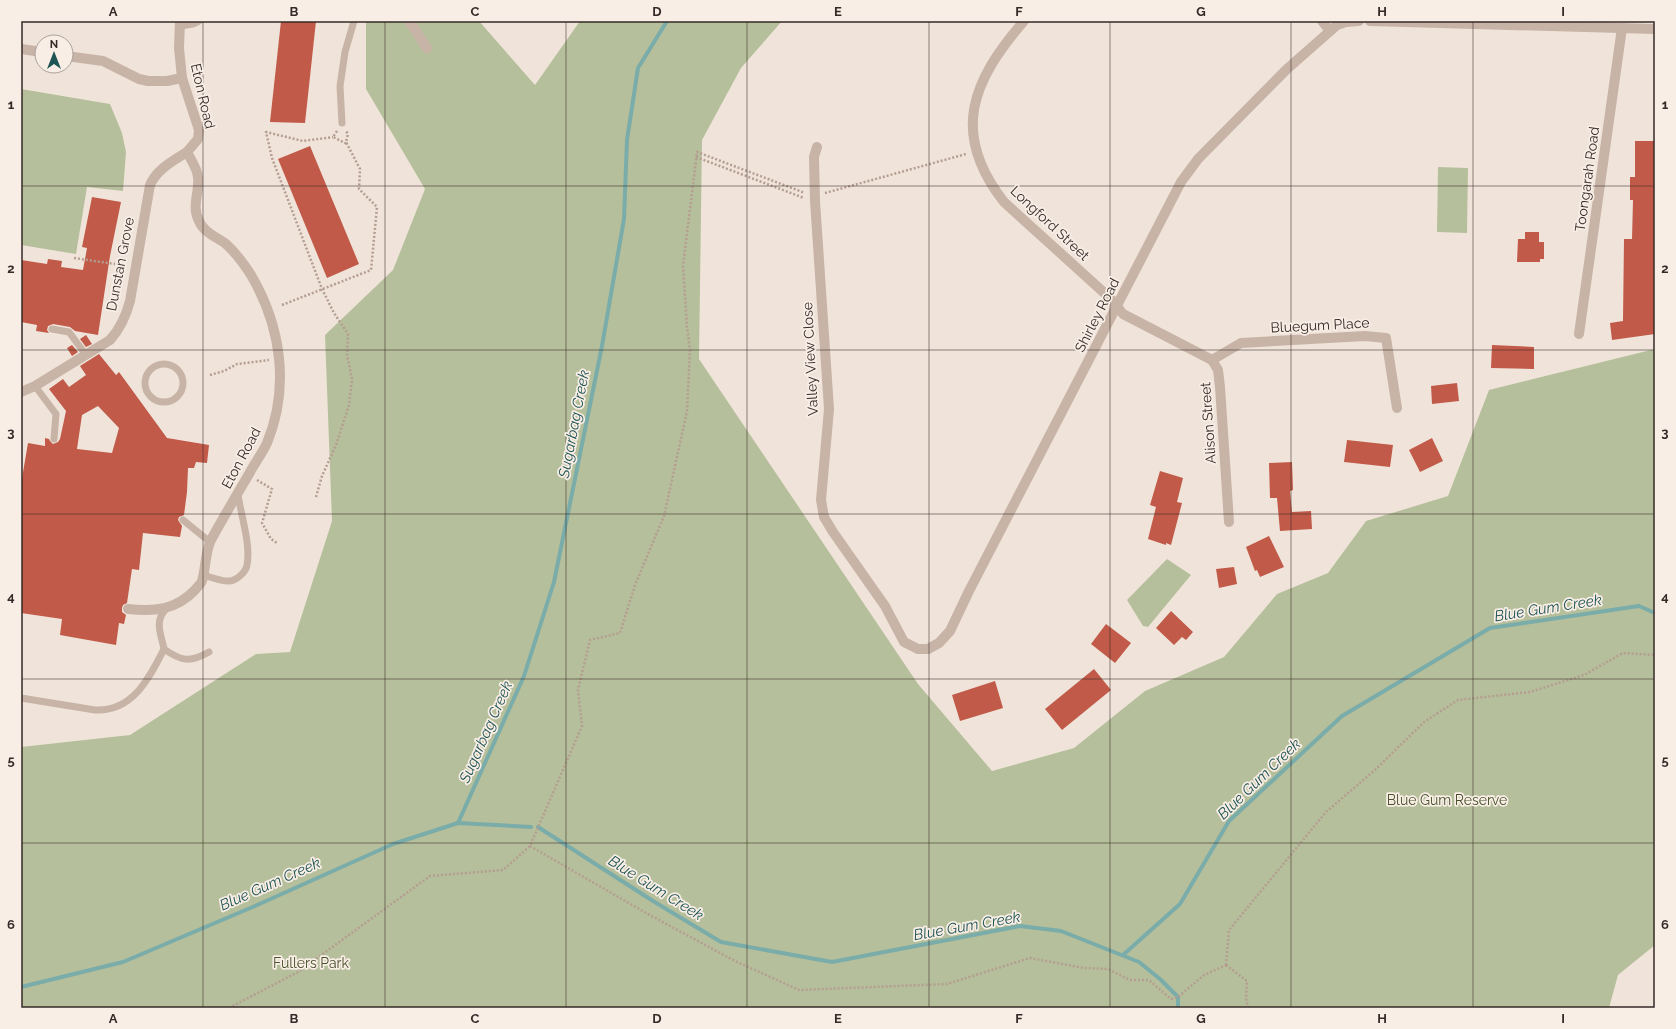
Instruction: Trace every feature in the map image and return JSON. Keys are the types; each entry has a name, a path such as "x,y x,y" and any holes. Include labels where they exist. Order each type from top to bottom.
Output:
{"street":[{"path":"409,21 427,48"},
{"name":"Longford Street","path":"1024,21 1000,51 982,82 977,97 972,123 972,132 976,151 984,172 1004,202 1111,299 1117,307"},
{"path":"1322,21 1330,31"},
{"name":"Shirley Road","path":"904,642 918,649 928,648 939,643 950,631 969,591 1181,182 1190,169 1220,136 1287,69 1330,31 1344,23 1359,21"},
{"path":"1370,21 1655,29"},
{"name":"Eton Road","path":"128,609 147,611 166,609 188,597 202,582 210,542 267,444 279,397 280,359 274,326 268,310 250,274 242,262 226,244 202,228 198,221 195,203 198,177 187,152 198,139 199,130 182,78 180,23"},
{"name":"Toongarah Road","path":"1579,334 1622,28"},
{"path":"21,48 34,50"},
{"path":"74,57 103,61 139,79 148,81 162,81 182,78"},
{"name":"Valley View Close","path":"817,147 814,157 814,199 829,409 821,500 824,517 885,606 904,642"},
{"name":"Dunstan Grove","path":"22,393 110,340 118,332 127,313 148,193 153,177 187,152"},
{"path":"1117,307 1123,314 1212,360"},
{"name":"Bluegum Place","path":"1212,360 1241,343 1365,336 1386,338 1397,408"},
{"name":"Alison Street","path":"1212,360 1218,370 1220,387 1229,522"}],"lane":[{"path":"180,23 193,24 199,21"},
{"path":"342,123 340,86 345,52 354,21"},
{"path":"52,329 69,332 86,355"},
{"path":"169,364 174,366 182,375 183,387 177,398 172,401 160,402 154,399 146,390 145,378 151,368 157,365 169,364"},
{"path":"35,386 56,414 54,439"},
{"path":"203,575 230,581 237,578 248,566 247,545 238,494"},
{"path":"183,520 210,542"},
{"path":"21,698 106,711 125,704 135,695 154,668 164,648 158,625 159,617 166,609"},
{"path":"164,648 182,659 200,657 209,652"}],"path":[{"path":"282,305 371,270 377,207 359,189 360,169 347,144 348,134 342,123 333,137"},
{"path":"316,497 322,476 336,445 349,405 352,379 347,355 348,334 334,313 322,289 272,158 266,132 303,141 333,137 347,144"},
{"path":"696,157 814,199 976,151"},
{"path":"229,1008 298,972 430,876 503,870 530,846 582,726 578,690 590,640 620,632 635,585 664,516 687,411 690,350 683,266 697,152 814,199"},
{"path":"74,258 115,264"},
{"path":"210,375 224,371 236,364 280,359"},
{"path":"248,475 272,489 262,523 272,539 277,543"},
{"path":"1226,965 1229,930 1326,812 1374,770 1424,722 1458,700 1530,692 1584,676 1623,653 1655,655"},
{"path":"530,846 646,913 733,960 799,990 947,984 1030,958 1084,968 1108,969 1130,980 1148,980 1171,999 1178,997 1204,975 1226,965"},
{"path":"1226,965 1247,981 1246,998 1248,1008"}],"green space":[{"path":"366,21 479,21 535,85 580,21 782,21 741,68 702,140 699,359 918,684 992,771 1074,748 1145,691 1224,657 1277,594 1328,573 1366,521 1448,496 1489,390 1655,349 1655,945 1618,975 1609,1008 21,1008 21,747 130,735 256,654 290,652 332,521 325,335 393,270 425,189 366,89"},
{"path":"21,89 110,104 122,133 126,152 123,191 87,187 76,254 21,245"},
{"path":"1438,167 1468,168 1467,233 1437,232"},
{"path":"1167,559 1191,575 1148,627 1143,626 1127,600"}],"building":[{"path":"281,21 316,21 305,123 270,122"},
{"path":"1635,141 1655,141 1655,334 1612,340 1610,323 1623,321 1624,239 1632,239 1633,200 1630,200 1630,177 1635,177"},
{"path":"310,146 359,264 327,278 278,159"},
{"path":"92,197 121,202 110,256 98,335 75,331 70,327 53,324 48,326 47,330 49,333 36,331 37,325 21,322 21,260 47,264 48,259 62,261 61,267 83,270 87,248 82,247"},
{"path":"1525,232 1539,232 1539,242 1544,242 1544,259 1540,259 1540,262 1517,262 1518,239 1525,239"},
{"path":"86,335 92,344 86,347 80,339"},
{"path":"72,345 78,352 72,356 67,348"},
{"path":"1492,345 1534,347 1534,369 1491,368"},
{"path":"99,354 116,375 119,372 167,438 209,445 207,463 196,462 194,468 188,468 184,515 179,517 178,520 182,526 180,537 143,533 139,570 132,569 127,603 123,605 122,608 122,612 126,615 124,624 119,623 116,645 60,635 62,619 21,613 21,484 28,443 45,446 45,438 49,439 53,444 58,442 66,411 49,389 63,379 69,387 86,375 80,366","holes":["98,406 119,428 112,453 77,449 82,415"]},
{"path":"1457,383 1459,401 1432,404 1431,386"},
{"path":"1432,438 1443,461 1420,472 1409,450"},
{"path":"1347,440 1393,445 1390,467 1344,462"},
{"path":"1292,462 1293,490 1290,491 1292,512 1311,511 1312,529 1280,531 1277,498 1270,498 1269,463"},
{"path":"1160,471 1183,478 1177,502 1182,503 1171,545 1166,543 1166,545 1148,539 1156,507 1150,505"},
{"path":"1269,536 1284,567 1260,577 1257,570 1255,571 1246,547"},
{"path":"1234,567 1237,584 1219,588 1216,569"},
{"path":"1171,611 1193,632 1186,640 1182,637 1174,645 1156,628"},
{"path":"1106,624 1131,643 1115,663 1091,644"},
{"path":"1094,669 1111,690 1062,730 1045,709"},
{"path":"995,681 1003,708 960,721 952,695"}],"waterway":[{"name":"Sugarbag Creek","path":"458,823 524,676 554,582 602,346 624,219 627,140 638,68 667,21"},
{"name":"Blue Gum Creek","path":"1123,955 1180,904 1229,821 1342,716 1490,628 1639,606 1655,613"},
{"name":"Blue Gum Creek","path":"21,987 123,962 255,906 393,844 458,823 531,827"},
{"name":"Blue Gum Creek","path":"538,827 653,901 721,942 832,962 1020,926 1061,931 1139,962 1160,979 1178,997 1178,1008"}],"park label":[{"name":"Blue Gum Reserve","path":"1447,800"},
{"name":"Fullers Park","path":"311,963"}]}
